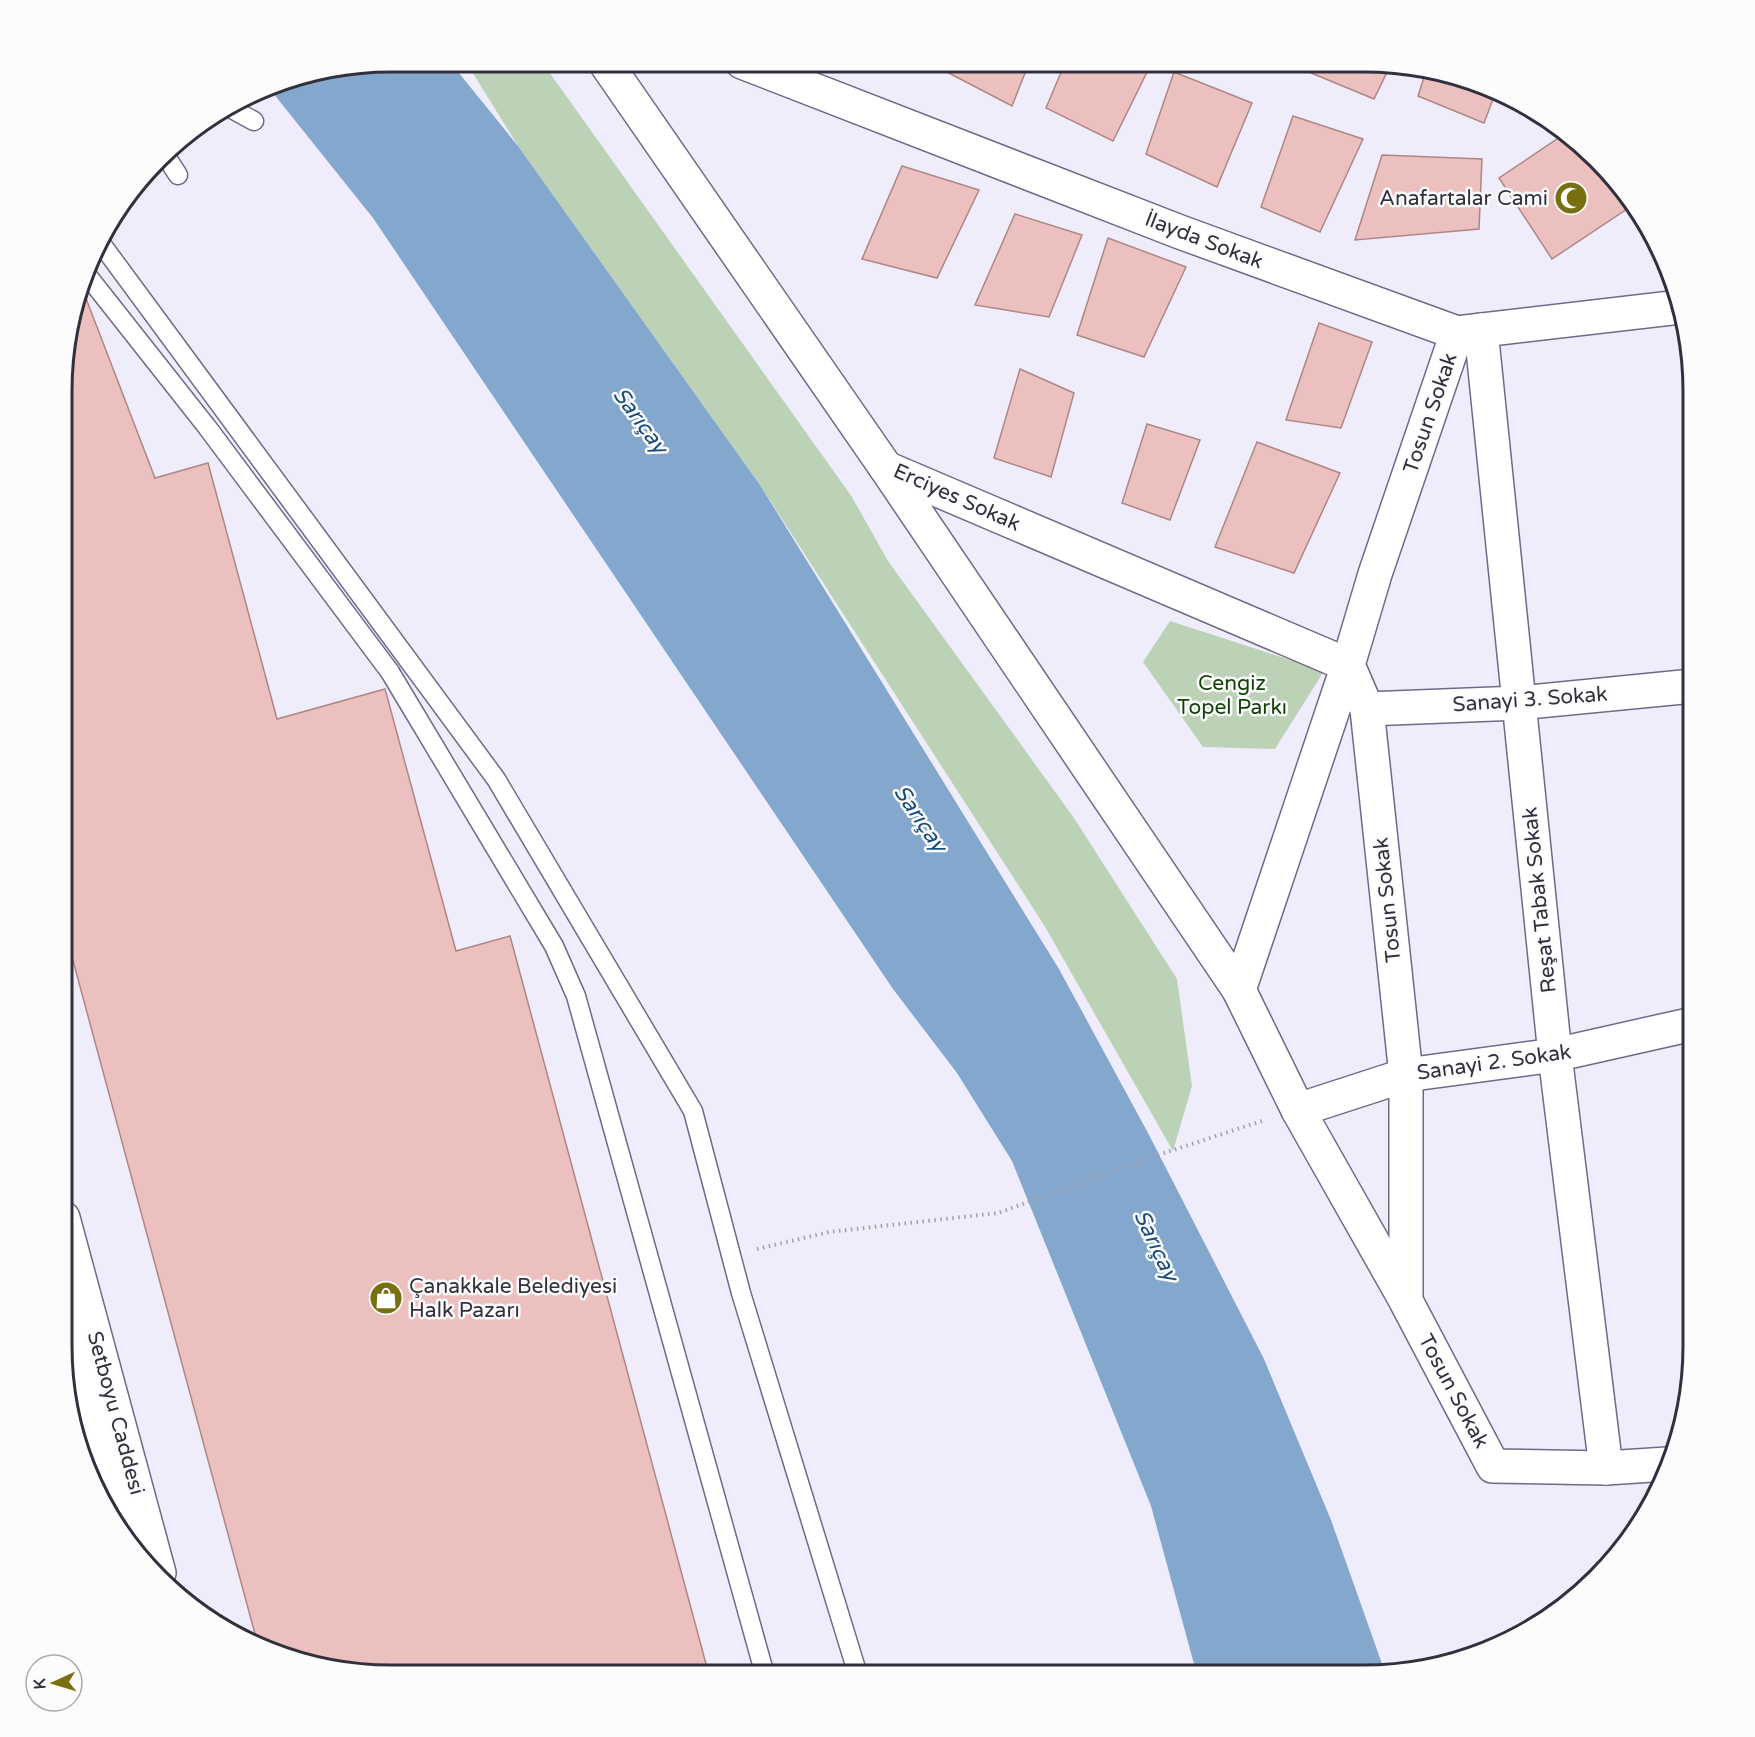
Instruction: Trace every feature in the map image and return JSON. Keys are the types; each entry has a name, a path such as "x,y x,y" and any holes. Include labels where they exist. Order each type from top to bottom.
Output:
{"street":[{"name":"Erciyes Sokak","path":"612,72 886,468 1348,665"},
{"name":"İlayda Sokak","path":"768,72 1180,232 1469,332 1672,308"},
{"name":"Tosun Sokak","path":"1469,332 1376,574 1348,665 1367,709 1406,1075 1406,1301 1493,1466 1606,1468"},
{"name":"Reşat Tabak Sokak","path":"1469,332 1519,702 1554,1055 1606,1468"},
{"path":"886,468 1239,990 1298,1110 1406,1301"},
{"path":"1239,990 1348,665"},
{"name":"Sanayi 3. Sokak","path":"1367,709 1519,702 1683,687"},
{"name":"Sanayi 2. Sokak","path":"1298,1110 1406,1075 1554,1055 1683,1026"},
{"name":"Setboyu Caddesi","path":"72,1330 154,1560"},
{"name":"Setboyu Caddesi","path":"72,1332 111,1499"},
{"path":"1606,1468 1660,1464"}],"lane":[{"path":"236,112 254,121"},
{"path":"169,161 178,175"},
{"path":"105,249 496,779 693,1111 730,1255 855,1665"},
{"path":"92,281 207,428 390,672 554,946 576,996 762,1665"}],"path":[{"path":"730,1255 829,1233 998,1213 1158,1155 1298,1110"}],"green space":[{"path":"472,72 549,72 852,497 888,561 1074,818 1177,979 1192,1086 1173,1151 1044,925 760,485 518,146"},
{"name":"Cengiz Topel Parkı","path":"1170,621 1324,671 1275,749 1203,747 1143,662"}],"water":[{"name":"Sarıçay","path":"391,72 458,72 518,146 760,485 1059,969 1148,1133 1264,1359 1331,1520 1382,1664 1194,1665 1151,1506 1012,1161 957,1073 893,989 373,218 274,94 308,83 349,75"}],"building":[{"path":"947,72 1025,72 1012,106"},
{"path":"1061,72 1147,72 1113,141 1046,108"},
{"path":"1174,72 1252,103 1217,187 1146,154"},
{"path":"1309,72 1387,73 1374,99"},
{"path":"1424,78 1467,89 1493,99 1484,123 1418,96"},
{"path":"1293,116 1363,139 1320,232 1261,207"},
{"name":"Anafartalar Cami","path":"1558,138 1590,165 1626,210 1552,259 1499,178"},
{"path":"1382,155 1482,159 1479,229 1355,240"},
{"path":"902,166 979,190 937,278 862,259"},
{"path":"1015,214 1082,235 1049,317 975,305"},
{"path":"1108,238 1186,267 1144,357 1077,335"},
{"name":"Çanakkale Belediyesi Halk Pazarı","path":"86,298 155,478 208,463 277,719 385,689 456,951 510,936 706,1665 370,1664 308,1654 255,1634 72,957 72,391 78,328"},
{"path":"1319,323 1372,342 1341,428 1286,420"},
{"path":"1020,369 1074,393 1051,477 994,458"},
{"path":"1147,424 1200,440 1170,520 1122,503"},
{"path":"1257,442 1340,473 1294,573 1215,547"}],"place":[{"name":"Anafartalar Cami","path":"1571,198"},
{"name":"Çanakkale Belediyesi Halk Pazarı","path":"386,1298"}]}
